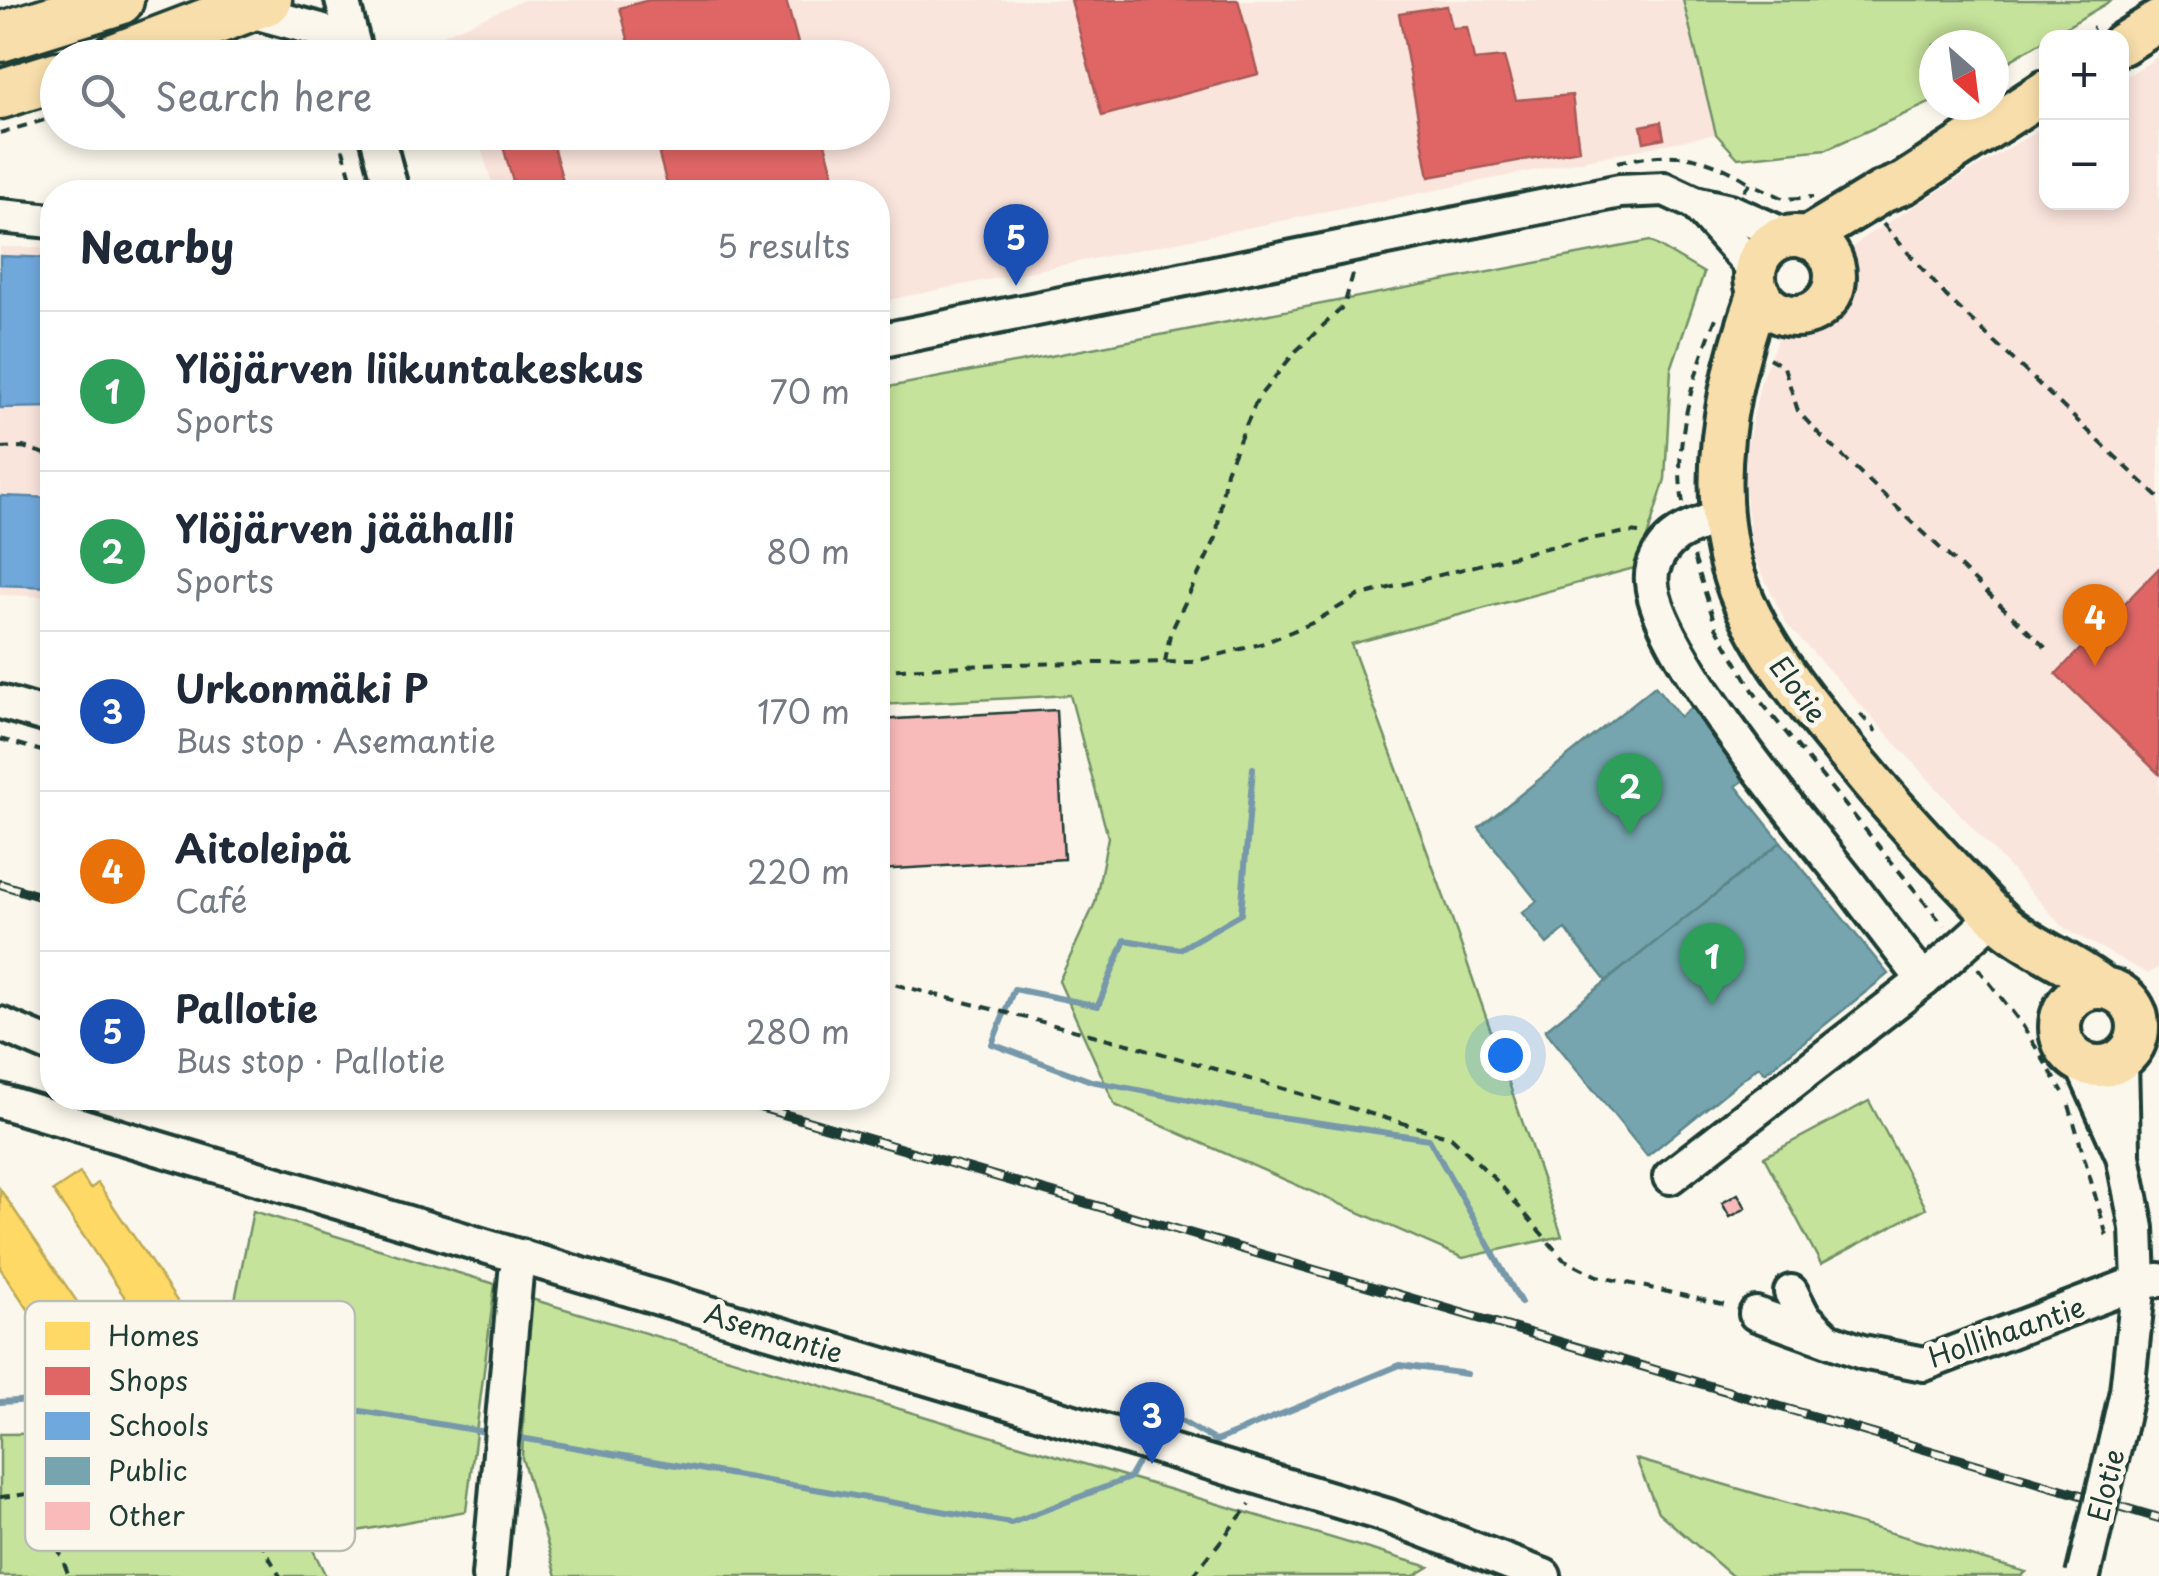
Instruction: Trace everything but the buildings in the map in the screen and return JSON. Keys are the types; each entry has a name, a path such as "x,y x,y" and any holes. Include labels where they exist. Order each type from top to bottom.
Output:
{"highway":[{"path":"0,36 119,0"},
{"path":"163,40 255,5"},
{"path":"0,94 40,82"}],"main road":[{"path":"2129,40 2159,22"},
{"path":"1798,237 1822,246 1834,268 1835,281 1824,304 1813,312 1794,316 1774,310 1757,281 1764,250 1904,183 2039,96"},
{"path":"1834,268 1847,257 1904,183"},
{"name":"Elotie","path":"1757,281 1735,347 1733,390 1720,452 1695,526 1727,555 1771,650 1824,724 1896,812 2002,922 2062,1012"},
{"name":"Elotie","path":"1735,347 1776,330 1794,316"},
{"name":"Elotie","path":"2002,922 2081,970 2129,990"},
{"path":"2129,990 2139,1022 2139,1039 2102,1066 2081,1062 2060,1035 2062,1012 2078,993 2129,990"}],"street":[{"path":"342,0 352,40"},
{"path":"255,5 320,30 328,40"},
{"path":"381,150 389,180"},
{"path":"890,339 1620,191 1665,190 1798,237"},
{"path":"1696,202 1757,281"},
{"path":"0,216 40,220"},
{"path":"1695,526 1652,570 1656,600 1692,674 1763,778 1924,980"},
{"path":"0,702 40,714"},
{"path":"1670,1176 1962,948 2002,922"},
{"path":"0,1024 40,1041"},
{"name":"Elotie","path":"2123,1156 2139,1039"},
{"name":"Elotie","path":"2081,1062 2123,1156 2137,1228 2139,1284 2127,1391 2083,1576"},
{"name":"Asemantie","path":"0,1101 40,1106"},
{"name":"Asemantie","path":"61,1110 521,1256 1388,1516 1544,1576"},
{"path":"489,1576 516,1274 521,1256"},
{"name":"Hollihaantie","path":"1756,1314 1862,1352 1924,1364 2139,1284"},
{"path":"1790,1292 1803,1316 1827,1340"}],"path":[{"path":"0,134 40,122"},
{"path":"343,150 351,180"},
{"path":"1730,210 1750,183 1785,199 1817,197"},
{"path":"1876,218 1946,296 2159,498"},
{"path":"1166,662 1170,634 1216,538 1226,471 1250,414 1286,362 1344,306 1352,288 1354,264"},
{"path":"1720,308 1735,347"},
{"path":"1735,347 1691,396 1682,445 1681,491 1695,526 1699,577 1716,628 1738,669 1808,762 2021,1024 2067,1099 2103,1214 2139,1284"},
{"path":"1735,347 1778,360 1784,367 1798,411 1815,430 2047,648"},
{"path":"0,448 23,447 40,452"},
{"path":"890,670 1192,662 1264,643 1358,596 1544,548 1626,532 1695,526"},
{"path":"0,739 40,751"},
{"path":"890,983 1132,1046 1451,1137 1498,1182 1563,1258 1597,1276 1696,1296 1756,1314"},
{"path":"0,1498 25,1495"},
{"path":"1193,1576 1256,1496"},
{"path":"60,1551 69,1576"},
{"path":"264,1551 280,1576"}],"shaded area":[{"path":"524,0 1683,0 1716,134 890,300 890,180 491,180 481,150 890,150 890,40 447,40 445,34"},
{"path":"2159,56 2159,967 2148,974 2064,928 1786,623 1752,552 1743,466 1761,380 1785,320 1826,271 1866,236 2039,129 2039,210 2129,210 2129,75"},
{"path":"0,247 40,247 40,597 0,595"}],"green space":[{"path":"1683,0 2112,0 2061,30 2039,30 2039,43 2009,61 2009,30 1919,30 1919,108 1827,149 1738,158 1716,134"},
{"path":"1650,241 1704,273 1671,369 1665,479 1638,567 1351,644 1562,1236 1463,1258 1115,1105 1059,981 1095,903 1108,837 1070,695 890,704 890,387"},
{"path":"1869,1101 1926,1208 1821,1264 1764,1157"},
{"path":"253,1211 495,1284 466,1511 355,1531 355,1301 235,1301"},
{"path":"528,1298 1429,1567 1414,1576 557,1576 522,1458"},
{"path":"0,1434 25,1434 25,1551 314,1551 326,1576 0,1576"},
{"path":"1636,1459 2026,1572 2021,1576 1732,1576 1658,1512"}],"waterway":[{"path":"1253,768 1241,914 1180,949 1125,940 1098,1006 1014,989 992,1044 1091,1081 1267,1115 1429,1139 1521,1303"},
{"path":"1154,1435 1167,1413 1216,1441 1400,1365 1467,1374"},
{"path":"0,1402 25,1401"},
{"path":"355,1411 492,1433"},
{"path":"509,1436 1011,1523 1129,1478 1143,1454"}],"railway":[{"path":"0,884 40,896"},
{"path":"770,1110 2159,1518"}],"place":[{"name":"Pallotie","path":"1016,286"},
{"name":"Aitoleipä","path":"2095,666"},
{"name":"Ylöjärven jäähalli","path":"1630,835"},
{"name":"Ylöjärven liikuntakeskus","path":"1712,1005"},
{"name":"Urkonmäki P","path":"1152,1464"}]}
